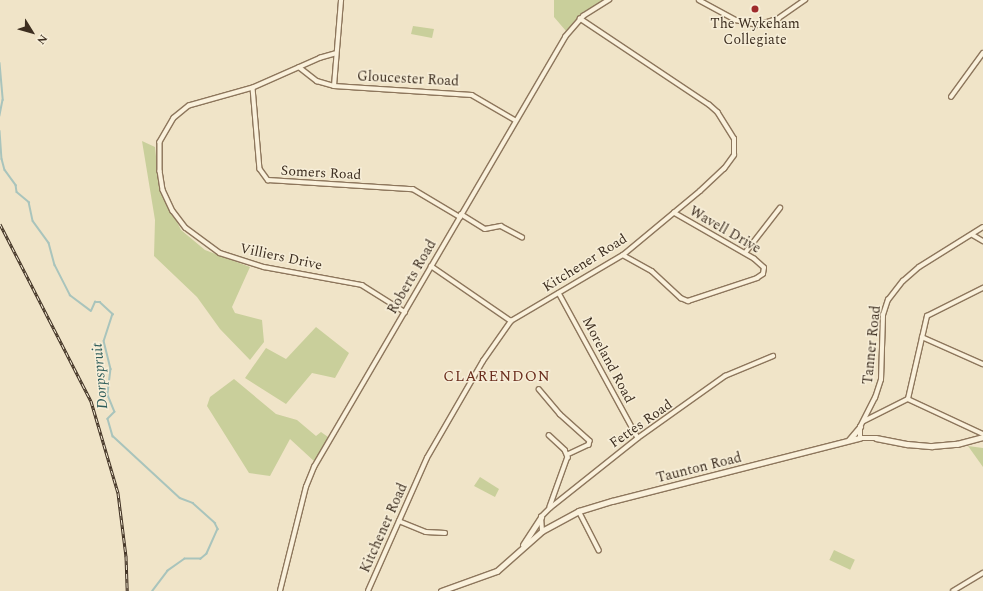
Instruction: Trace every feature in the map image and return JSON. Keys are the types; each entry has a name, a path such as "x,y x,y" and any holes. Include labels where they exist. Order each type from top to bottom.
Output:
{"street":[{"path":"334,86 335,54 341,0"},
{"name":"Roberts Road","path":"280,591 306,487 314,467 461,216 515,120 565,37 580,19 609,0"},
{"path":"699,0 736,20 758,25 779,18 806,0"},
{"name":"Kitchener Road","path":"368,591 427,458 483,361 511,321 623,255 724,169 734,155 734,139 722,118 709,105 580,19"},
{"path":"952,97 983,53"},
{"name":"Villiers Drive","path":"335,54 299,67 253,88 188,106 167,128 160,142 160,171 164,190 173,211 192,233 220,253 264,267 362,285 405,312"},
{"name":"Gloucester Road","path":"299,67 317,80 334,86 472,95 515,120"},
{"name":"Somers Road","path":"253,88 260,169 268,180 413,189 461,216"},
{"path":"745,254 780,208"},
{"name":"Wavell Drive","path":"623,255 652,271 681,298 688,301 760,277 764,271 762,266 745,254 674,213"},
{"path":"461,216 484,229 501,226 522,237"},
{"name":"Tanner Road","path":"860,438 860,427 876,398 881,380 883,315 888,300 903,281 919,267 973,235 983,227"},
{"path":"973,235 983,241"},
{"path":"431,266 511,321"},
{"path":"908,399 925,320 929,315 983,288"},
{"name":"Moreland Road","path":"560,293 638,438"},
{"path":"922,338 983,364"},
{"name":"Fettes Road","path":"541,517 550,508 638,438 725,376 773,356"},
{"path":"539,388 560,414 590,441 589,444 568,455 550,508"},
{"path":"863,421 908,399"},
{"path":"908,399 983,435"},
{"path":"849,440 860,427"},
{"path":"549,435 568,455"},
{"name":"Taunton Road","path":"441,591 497,571 542,531 579,511 849,440 876,438 907,444 932,446 957,444 983,435"},
{"path":"579,511 599,550"},
{"path":"541,517 542,531"},
{"path":"522,548 541,517"},
{"path":"399,521 426,532 445,533"},
{"path":"953,591 983,573"}],"green space":[{"path":"554,0 607,0 583,12 566,31 554,17"},
{"path":"413,26 434,29 432,38 411,34"},
{"path":"142,141 155,147 159,185 181,230 205,250 250,267 232,307 235,313 262,320 264,342 250,360 220,329 197,297 154,256 155,220"},
{"path":"316,327 349,353 335,378 312,373 286,404 245,378 266,348 286,359"},
{"path":"234,379 276,414 297,420 316,436 321,432 328,437 315,462 290,439 270,476 249,473 207,406 210,397"},
{"path":"968,446 983,448 983,467"},
{"path":"480,477 499,489 495,497 474,486"},
{"path":"834,550 855,560 850,570 829,560"}],"waterway":[{"name":"Dorpspruit","path":"0,63 3,100 0,116"},
{"name":"Dorpspruit","path":"0,131 2,159 5,170 16,185 17,192 29,202 33,221 49,243 55,265 70,295 91,311 95,302 100,302 113,314 104,341 111,369 108,395 115,412 108,419 113,436 180,498 193,503 215,523 218,529 207,554 201,559 185,559 168,571 153,591"}],"railway":[{"path":"0,224 91,401 118,493 126,556 127,591"}],"place":[{"name":"The Wykeham Collegiate","path":"755,9"}],"district":[{"name":"CLARENDON","path":"497,377"}]}
